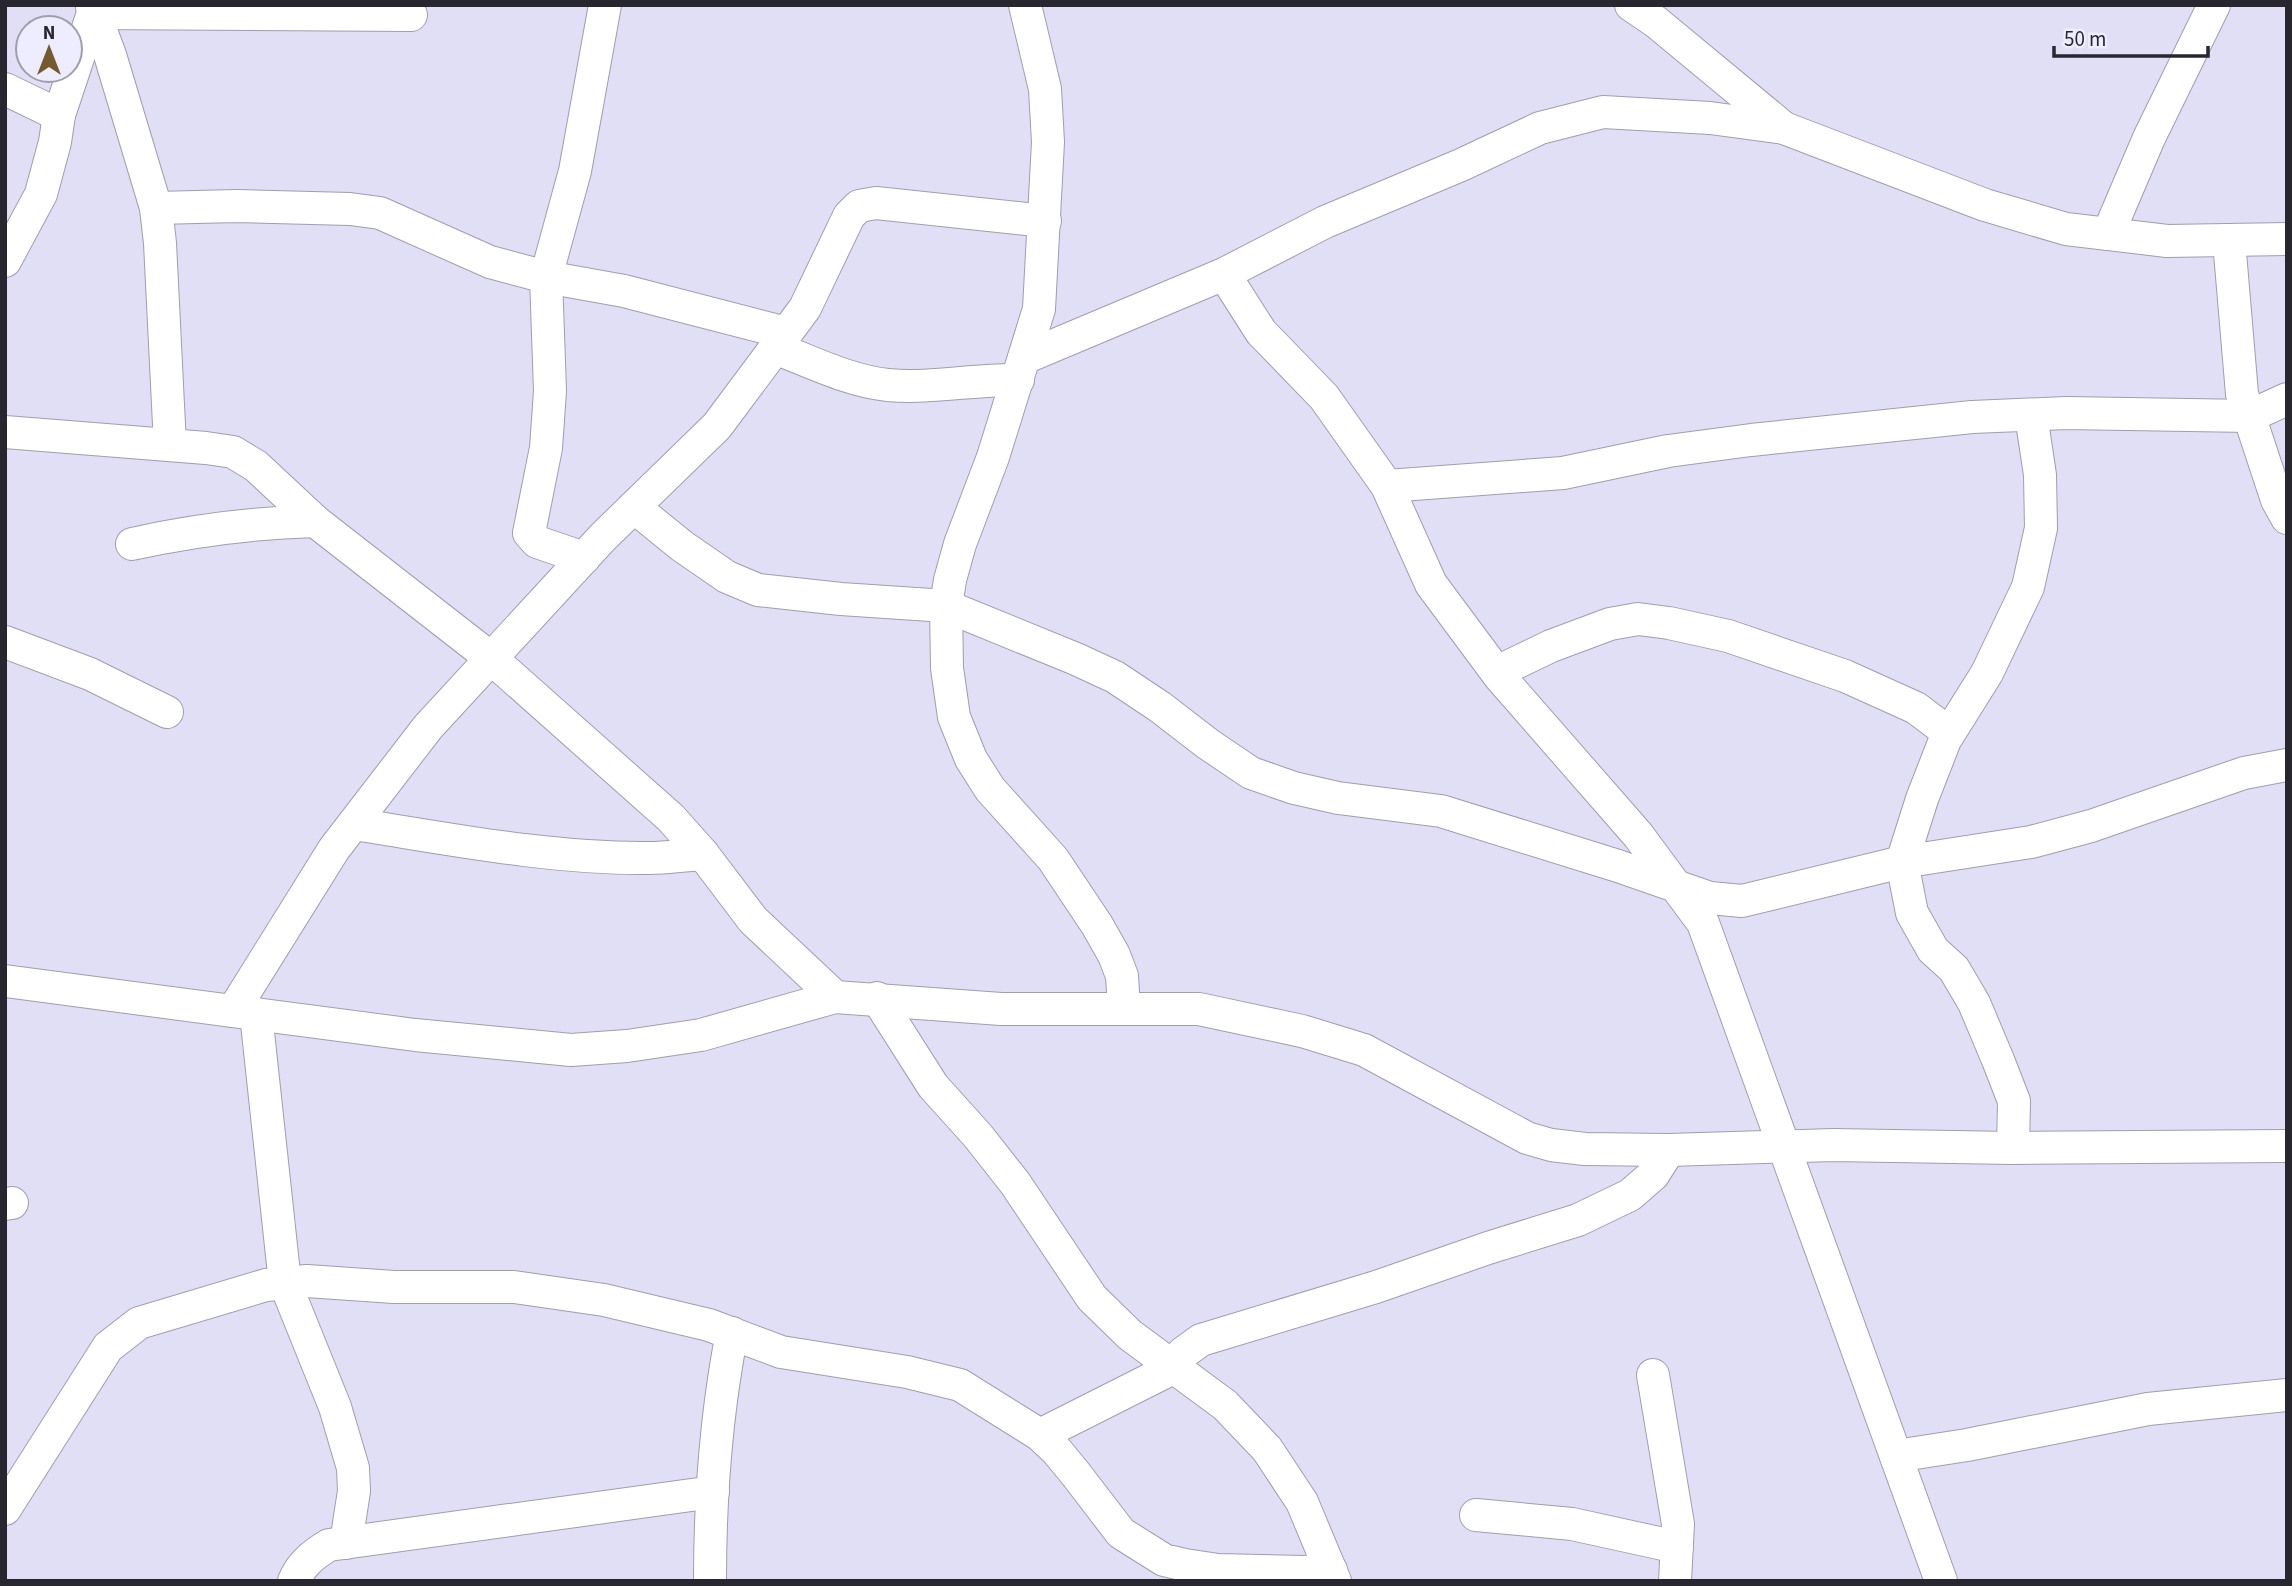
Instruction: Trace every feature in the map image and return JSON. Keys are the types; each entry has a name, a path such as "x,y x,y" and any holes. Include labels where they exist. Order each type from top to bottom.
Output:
{"street":[{"path":"584,558 537,542 528,533 546,448 550,391 546,277 575,171 605,5"},
{"path":"1025,5 1045,89 1048,142 1039,309 993,457 960,544 950,580 946,607 947,668 954,717 971,759 990,789 1053,859 1097,925 1122,976 1124,1007"},
{"path":"2108,234 2149,138 2214,5"},
{"path":"92,9 411,15"},
{"path":"5,261 41,194 59,115 92,9"},
{"path":"92,9 110,55 156,208 161,254 170,445"},
{"path":"1648,11 1784,128"},
{"path":"1710,118 1729,83"},
{"path":"5,89 59,115"},
{"path":"156,208 237,206 350,209 380,213 491,262 546,277 624,291 781,340 867,382 891,385 990,379 1021,369 1224,274 1325,222 1461,165 1540,128 1603,113 1710,118 1784,128 1985,205 2066,229 2167,241 2287,239"},
{"path":"345,1543 354,1491 353,1468 335,1406 285,1283 244,1012 334,849 428,727 584,558 718,426 805,307 849,216 859,206 876,203 1045,221"},
{"path":"2229,241 2242,394 2277,500 2287,518"},
{"path":"1224,274 1261,332 1324,397 1387,486 1431,584 1497,672 1638,835 1703,923 1941,1581"},
{"path":"1387,486 1563,473 1668,452 1751,440 1972,417 2123,413 2250,416 2287,400"},
{"path":"2013,1148 2014,1101 1974,1003 1954,968 1933,950 1912,912 1902,862 1922,799 1950,733 1987,673 2028,587 2041,528 2040,475 2031,415"},
{"path":"5,432 233,452 257,466 315,521 492,659 671,818 703,854 753,920 835,997"},
{"path":"634,507 682,546 727,577 758,590 946,607 1115,677 1251,773 1294,788 1338,797 1441,811 1618,866 1710,898 1742,901 1902,862 2043,839 2091,826 2244,774 2287,765"},
{"path":"132,544 183,533 255,523 315,521"},
{"path":"1497,672 1551,646 1610,624 1638,619 1669,623 1728,636 1845,676 1916,708 1950,733"},
{"path":"5,642 90,674 167,712"},
{"path":"354,824 519,849 649,858 703,854"},
{"path":"5,981 415,1035 571,1050 627,1046 701,1035 835,997 1002,1009 1199,1009 1301,1031 1364,1050 1527,1138 1552,1145 1585,1149 1669,1150 1784,1145 2013,1148 2287,1146"},
{"path":"5,1509 108,1347 139,1323 266,1285 285,1283 307,1281 394,1287 513,1287 604,1300 709,1325 781,1352 896,1370 960,1385 1040,1435 1062,1458 1121,1533 1161,1570 1185,1565 1218,1570 1333,1576 1302,1502 1267,1449 1225,1405 1130,1335 1092,1298 1015,1183 933,1086 877,998"},
{"path":"1040,1435 1173,1367 1183,1353 1201,1340 1376,1287 1578,1220 1630,1195 1653,1175 1669,1150"},
{"path":"710,1581 713,1492 723,1380 732,1333"},
{"path":"1653,1375 1678,1524 1675,1581"},
{"path":"1896,1456 1967,1445 2148,1409 2287,1395"},
{"path":"294,1581 297,1573 313,1554 329,1545 713,1492"},
{"path":"1476,1515 1572,1524 1677,1547"}]}
